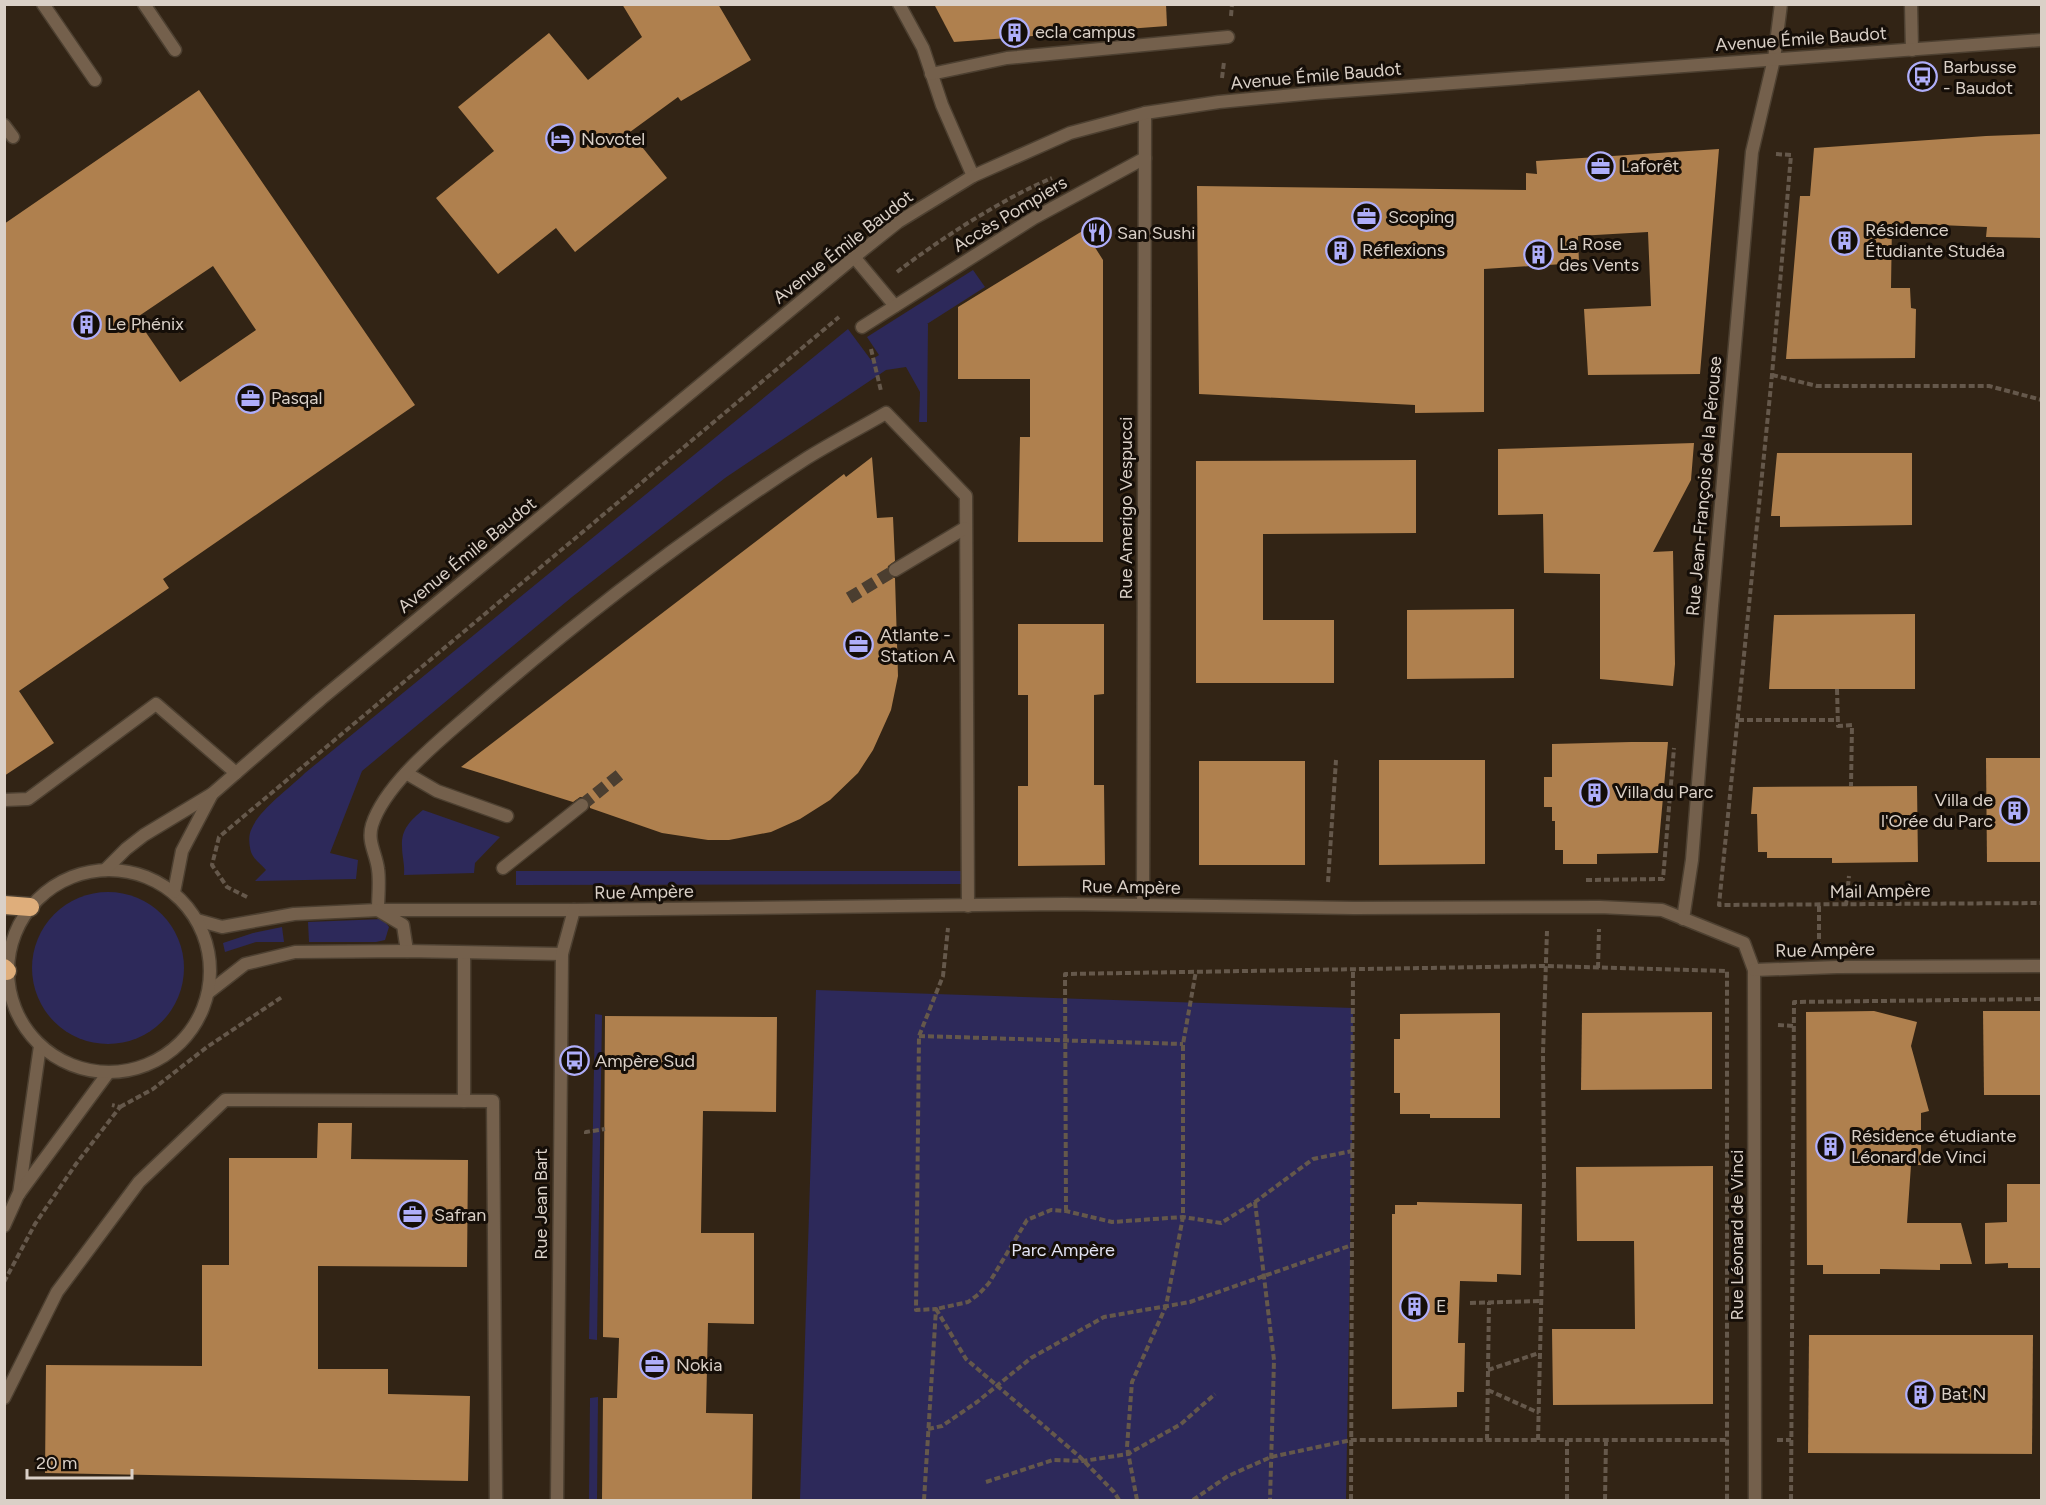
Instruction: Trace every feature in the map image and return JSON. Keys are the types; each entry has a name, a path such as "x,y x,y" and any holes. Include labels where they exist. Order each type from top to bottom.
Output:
{"highway":[{"path":"4,905 30,908"}],"street":[{"path":"43,4 95,80"},
{"path":"144,4 175,50"},
{"path":"899,4 922,48 942,105 973,176"},
{"name":"Rue Jean-François de la Pérouse","path":"1683,919 1692,860 1752,152 1774,59 1781,4"},
{"path":"1911,4 1912,50"},
{"path":"931,74 1007,58 1228,37"},
{"name":"Avenue Émile Baudot","path":"105,870 144,835 212,794 321,699 898,222 973,176 1070,133 1145,113 1219,102 2042,40"},
{"name":"Rue Amerigo Vespucci","path":"1143,904 1145,113"},
{"path":"4,125 13,137"},
{"name":"Accès Pompiers","path":"862,327 1034,218 1145,158"},
{"path":"854,257 895,306"},
{"path":"407,951 403,925 378,910 378,868 370,840 372,824 406,773 526,664 619,592 790,470 886,413 966,496 968,906"},
{"path":"895,570 965,528"},
{"path":"4,800 28,799 156,704 236,773"},
{"path":"406,773 437,791 507,816"},
{"name":"Avenue Émile Baudot","path":"174,892 182,851 212,794"},
{"path":"503,868 582,805"},
{"path":"105,870 130,872 153,880 174,892 197,920 205,936 210,955 209,992 202,1014 190,1034 173,1051 131,1071 108,1073 89,1071 55,1058 26,1030 16,1012 6,969 10,948 18,927 30,908 46,892 64,881 84,873 105,870"},
{"name":"Rue Ampère","path":"197,920 222,927 294,914 378,910 1143,904 1332,908 1600,907 1662,910 1744,942 1754,970 1837,967 2042,966"},
{"name":"Rue Jean Bart","path":"557,1500 562,954 574,910"},
{"path":"209,992 245,964 295,952 407,951 562,954"},
{"path":"464,953 464,1101"},
{"name":"Rue Léonard de Vinci","path":"1754,970 1755,1500"},
{"path":"18,1195 40,1046"},
{"path":"4,1226 18,1195 108,1073"},
{"path":"4,1398 57,1292 111,1219 139,1182 225,1100 493,1101 496,1500"}],"path":[{"path":"1230,4 1232,10"},
{"path":"1774,154 1791,155 1738,720 1837,720"},
{"path":"248,898 227,887 212,865 219,837 878,286 921,254 984,214 1053,178"},
{"path":"874,358 886,413"},
{"path":"1772,375 1817,386 1989,386 2042,400"},
{"path":"1837,688 1838,726 1852,725 1851,786"},
{"name":"Mail Ampère","path":"1738,720 1719,905 2042,903"},
{"path":"1328,882 1336,760"},
{"path":"1846,905 1849,876"},
{"path":"950,906 943,976 919,1036 916,1310 936,1309 968,1302 979,1294 989,1283 1027,1220 1051,1210 1066,1211 1112,1222 1183,1217 1221,1223 1255,1202 1313,1159 1352,1151"},
{"path":"1819,906 1819,948"},
{"path":"1598,968 1600,907"},
{"path":"1538,1440 1545,966"},
{"path":"1066,1211 1065,974 1545,966 1727,971 1727,1500"},
{"path":"1351,1500 1353,970"},
{"path":"1137,1500 1127,1447 1132,1382 1166,1306 1183,1217 1183,1044 1196,971"},
{"path":"120,1107 153,1089 207,1047 282,997"},
{"path":"1791,1500 1794,1002 2042,999"},
{"path":"919,1036 1183,1044"},
{"path":"1255,1202 1274,1360 1270,1500"},
{"path":"928,1429 942,1426 1031,1359 1104,1317 1190,1302 1352,1245"},
{"path":"1470,1303 1541,1301"},
{"path":"1486,1440 1489,1302"},
{"path":"936,1309 966,1359 1083,1461 1119,1500"},
{"path":"924,1500 936,1309"},
{"path":"1488,1370 1539,1353"},
{"path":"1488,1390 1539,1413"},
{"path":"986,1482 1053,1460 1083,1461 1128,1454 1181,1424 1215,1394"},
{"path":"1193,1500 1228,1476 1271,1457 1351,1440 1727,1440"},
{"path":"1567,1440 1567,1500"},
{"path":"1605,1500 1606,1440"}],"green space":[{"path":"973,270 985,287 927,324 927,422 919,422 920,392 906,367 886,370 725,478 572,597 362,771 330,853 358,860 356,879 255,881 266,870 251,852 249,840 251,831 268,806 305,773 848,329 871,360 879,355 867,337"},
{"path":"423,810 500,837 475,863 474,873 404,875 403,835 411,821"},
{"path":"516,871 962,871 963,884 516,885"},
{"path":"108,892 123,893 137,898 162,914 178,939 183,953 183,983 178,997 162,1022 137,1038 123,1043 108,1044 93,1043 79,1038 54,1022 38,997 33,983 32,968 33,953 38,939 54,914 79,898 93,893"},
{"path":"383,919 389,927 385,940 309,942 308,922"},
{"path":"282,927 284,942 256,942 225,952 223,943"},
{"name":"Parc Ampère","path":"816,990 1353,1008 1346,1500 800,1500"},
{"path":"595,1014 602,1015 597,1340 589,1339"},
{"path":"598,1397 597,1500 589,1500 590,1398"}],"building":[{"name":"Novotel","path":"622,4 718,4 751,60 681,101 678,97 630,132 667,178 575,252 556,228 498,274 436,198 494,151 458,107 549,33 588,80 642,37"},
{"name":"ecla campus","path":"934,4 1166,4 1167,26 954,42"},
{"name":"Le Phénix","path":"199,90 415,405 163,579 169,588 19,691 54,743 4,776 4,224","holes":["213,266 256,330 180,382 136,318"]},
{"name":"Résidence Étudiante Studéa","path":"2042,134 2042,238 1986,237 1987,227 1892,223 1891,288 1910,288 1911,308 1916,309 1915,358 1786,359 1800,196 1810,196 1814,148"},
{"name":"Réflexions","path":"1719,149 1700,374 1588,375 1584,309 1651,306 1648,232 1578,236 1579,263 1484,269 1484,412 1415,413 1415,405 1199,394 1197,186 1526,190 1526,173 1537,174 1536,161"},
{"path":"1084,230 1103,260 1103,542 1018,542 1020,437 1030,437 1030,379 958,379 958,307"},
{"path":"1694,443 1691,480 1653,552 1673,551 1675,664 1673,686 1600,679 1600,574 1544,573 1543,514 1498,515 1498,449"},
{"path":"1777,453 1912,453 1912,525 1780,527 1780,516 1771,516"},
{"path":"872,457 877,518 893,517 895,561 888,566 887,571 891,577 895,578 898,676 891,710 873,750 858,773 830,800 800,819 771,832 729,840 708,840 662,833 590,808 589,800 584,797 573,802 461,767 844,474 846,477"},
{"path":"1416,460 1416,533 1263,534 1263,620 1334,620 1334,683 1196,683 1196,461"},
{"path":"1514,609 1514,678 1407,679 1407,610"},
{"path":"1915,614 1915,689 1769,689 1774,615"},
{"path":"1018,624 1104,624 1104,694 1094,695 1094,785 1104,785 1105,865 1018,866 1018,786 1028,786 1028,695 1018,695"},
{"name":"Villa du Parc","path":"1668,742 1658,853 1597,854 1597,864 1563,864 1563,850 1555,850 1555,821 1552,821 1552,807 1544,807 1544,777 1552,777 1552,744"},
{"name":"Villa de l'Orée du Parc","path":"1986,758 2042,758 2042,862 1987,862"},
{"path":"1379,760 1485,760 1485,864 1379,865"},
{"path":"1199,761 1305,761 1305,865 1199,865"},
{"path":"1917,786 1918,862 1832,863 1832,858 1767,858 1767,852 1758,852 1757,814 1751,814 1753,787"},
{"name":"Résidence étudiante Léonard de Vinci","path":"1874,1011 1917,1022 1911,1046 1929,1111 1921,1113 1921,1165 1911,1165 1907,1223 1961,1223 1972,1264 1940,1264 1940,1270 1880,1269 1880,1274 1823,1274 1823,1265 1807,1265 1806,1012"},
{"path":"1983,1011 2042,1011 2042,1095 1984,1095"},
{"path":"1712,1012 1712,1089 1581,1090 1582,1013"},
{"path":"1500,1013 1500,1118 1430,1118 1430,1114 1400,1114 1400,1093 1394,1093 1394,1039 1400,1039 1400,1014"},
{"path":"605,1016 777,1017 776,1112 703,1111 701,1233 754,1233 754,1324 708,1323 706,1413 753,1414 752,1500 602,1500 603,1398 617,1398 619,1338 603,1337"},
{"path":"318,1123 352,1123 351,1159 468,1160 467,1267 318,1266 318,1369 388,1369 388,1394 470,1396 468,1481 45,1473 46,1365 202,1366 202,1265 229,1265 229,1158 317,1158"},
{"path":"1713,1166 1713,1404 1553,1405 1552,1329 1635,1329 1634,1241 1577,1241 1576,1167"},
{"path":"2007,1184 2042,1184 2042,1268 2008,1268 2008,1263 1985,1264 1985,1223 2007,1222"},
{"name":"E","path":"1417,1202 1522,1204 1521,1275 1497,1274 1497,1282 1460,1281 1458,1343 1465,1343 1464,1392 1457,1392 1457,1407 1392,1409 1392,1214 1395,1214 1395,1205 1417,1205"},
{"name":"Bat N","path":"1809,1335 2033,1335 2032,1454 1808,1453"}],"tunnel":[{"path":"849,598 895,570"},
{"path":"582,805 623,772"}],"place":[{"name":"ecla campus","path":"1014,32"},
{"name":"Barbusse - Baudot","path":"1922,77"},
{"name":"Novotel","path":"560,139"},
{"name":"Laforêt","path":"1600,166"},
{"name":"Scoping","path":"1367,217"},
{"name":"San Sushi","path":"1096,233"},
{"name":"Résidence Étudiante Studéa","path":"1844,240"},
{"name":"Réflexions","path":"1341,250"},
{"name":"La Rose des Vents","path":"1538,254"},
{"name":"Le Phénix","path":"86,324"},
{"name":"Pasqal","path":"250,398"},
{"name":"Atlante - Station A","path":"859,645"},
{"name":"Villa du Parc","path":"1594,792"},
{"name":"Villa de l'Orée du Parc","path":"2014,810"},
{"name":"Ampère Sud","path":"574,1061"},
{"name":"Résidence étudiante Léonard de Vinci","path":"1830,1146"},
{"name":"Safran","path":"413,1215"},
{"name":"E","path":"1415,1306"},
{"name":"Nokia","path":"655,1365"},
{"name":"Bat N","path":"1920,1394"}]}
